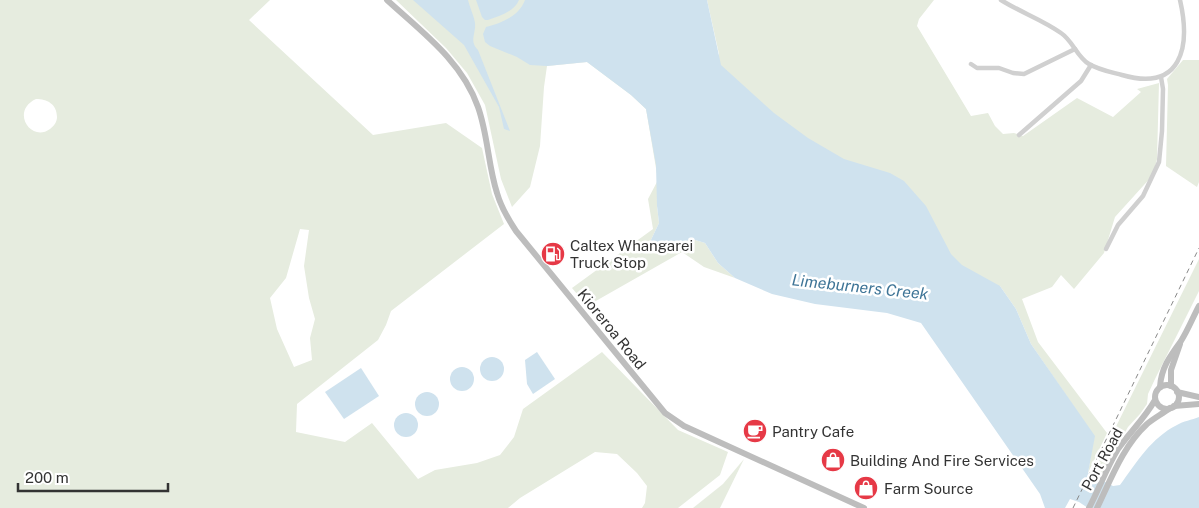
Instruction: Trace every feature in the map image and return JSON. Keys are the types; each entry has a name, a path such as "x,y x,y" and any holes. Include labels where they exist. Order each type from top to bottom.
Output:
{"main road":[{"name":"Kioreroa Road","path":"387,0 455,64 468,85 482,121 497,193 516,231 665,413 684,426 864,508"},
{"path":"1160,388 1160,378 1164,368 1199,306"},
{"path":"1172,407 1178,399 1177,392 1172,386 1171,370 1178,355 1181,340"},
{"path":"1172,386 1166,385 1155,394 1155,400 1161,407 1199,404"},
{"path":"1177,392 1199,396"},
{"name":"Port Road","path":"1089,508 1130,432 1147,415 1155,400"},
{"name":"Port Road","path":"1097,508 1113,466 1147,425 1172,407"}],"street":[{"path":"1001,0 1061,33 1084,60 1091,65 1147,80 1161,76 1175,65 1182,50 1184,29 1180,0"},
{"path":"971,64 977,68 999,68 1013,73 1024,74 1075,49"},
{"path":"1019,135 1081,81 1091,65"},
{"path":"1106,249 1118,225 1143,196 1159,162 1163,89 1161,76"}],"shaded area":[{"path":"0,0 270,0 249,20 373,135 446,123 482,148 492,194 504,224 391,311 378,340 297,404 296,432 345,442 372,423 418,479 435,470 477,463 500,455 514,437 523,409 602,352 678,430 728,452 720,475 678,508 642,508 645,503 647,486 637,473 617,454 595,452 520,498 508,508 0,508","holes":["36,99 51,103 57,112 55,124 43,132 36,132 30,129 24,117 28,104","300,229 309,230 304,266 309,298 315,319 310,338 312,360 294,367 277,329 270,298 286,278"]},
{"path":"396,0 673,0 657,206 659,223 649,244 650,249 692,239 705,243 718,263 735,278 704,267 682,252 587,306 572,288 653,229 648,199 658,180 646,109 631,95 587,62 547,66 540,146 530,187 512,207 501,179 485,105 467,73 446,48"},
{"path":"707,0 934,0 919,19 917,26 971,116 988,113 995,126 1003,134 1014,133 1023,136 1077,98 1113,117 1141,92 1137,89 1159,83 1157,159 1153,175 1115,217 1104,253 1074,289 1061,275 1052,287 1022,299 1038,342 1107,433 1088,473 1094,436 1031,344 1016,309 1000,286 960,286 703,90 719,54"},
{"path":"1183,60 1199,60 1199,182 1197,187 1166,166 1167,79"},
{"path":"1199,259 1199,291 1148,394 1147,404 1128,427 1099,478 1092,475"},
{"path":"744,459 720,508 693,508 723,484"}],"water":[{"path":"413,0 468,0 475,23 474,44 510,131 504,129 499,107 464,45"},
{"path":"476,0 519,0 514,8 506,13 485,20 482,17"},
{"name":"Limeburners Creek","path":"525,0 707,0 721,65 774,113 808,138 844,159 890,173 904,181 926,206 951,254 962,265 1000,286 1016,309 1031,344 1095,436 1088,473 1113,486 1120,485 1145,451 1168,430 1199,417 1199,508 1088,508 1070,499 1065,508 1045,508 1040,494 921,323 887,313 815,304 772,294 735,278 718,263 705,243 692,239 657,251 650,249 649,244 659,223 656,165 646,109 631,95 587,62 547,66 530,65 485,42 483,34 486,27 514,15"},
{"path":"537,352 555,379 533,394 527,384 525,360"},
{"path":"492,357 501,360 504,369 501,378 492,381 483,378 480,369 483,360"},
{"path":"462,367 471,370 474,379 471,388 462,391 453,388 450,379 453,370"},
{"path":"361,368 379,396 344,419 325,392"},
{"path":"427,392 436,395 439,404 436,413 427,416 418,413 415,404 418,395"},
{"path":"406,413 415,416 418,425 415,434 406,437 397,434 394,425 397,416"}],"railway":[{"path":"1073,508 1199,248"}],"place":[{"name":"Caltex Whangarei Truck Stop","path":"553,254"},
{"name":"Pantry Cafe","path":"755,431"},
{"name":"Building And Fire Services","path":"833,460"},
{"name":"Farm Source","path":"866,488"}]}
